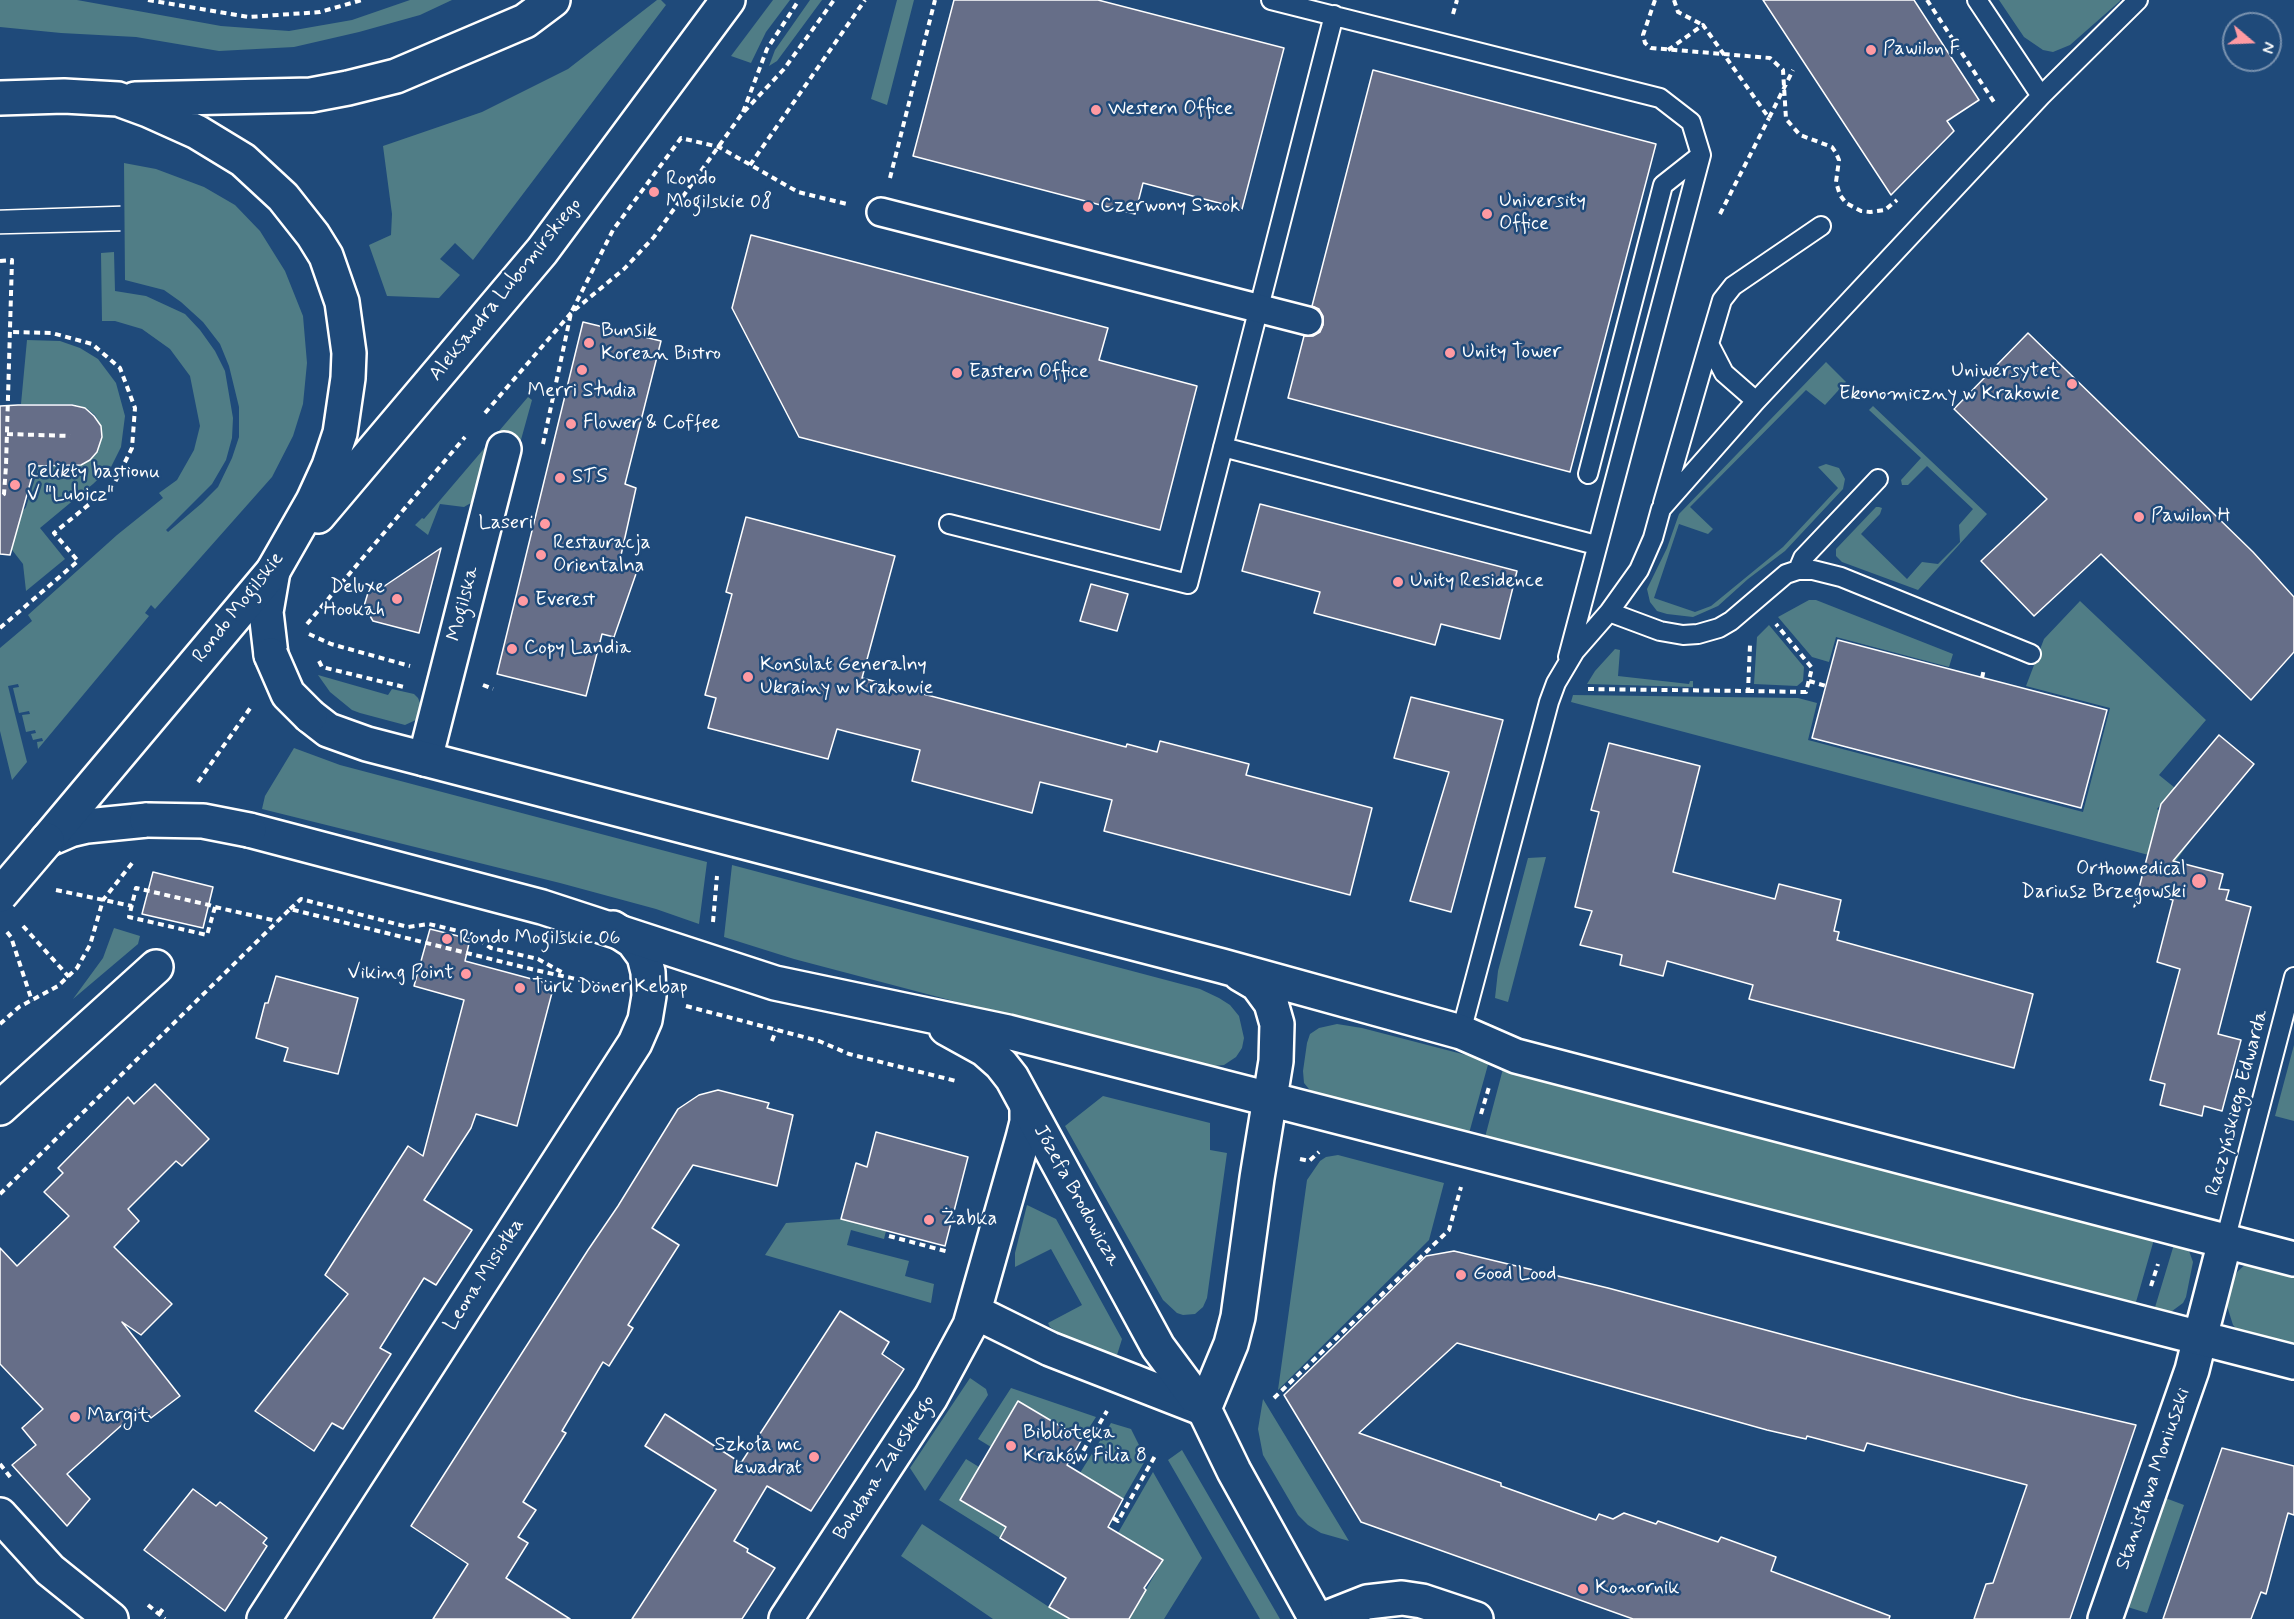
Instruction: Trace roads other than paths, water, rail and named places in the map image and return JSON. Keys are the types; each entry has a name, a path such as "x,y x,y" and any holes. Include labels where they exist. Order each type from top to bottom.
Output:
{"street":[{"path":"118,99 311,95 348,88 396,76 525,21 553,0"},
{"name":"Aleksandra Lubomirskiego","path":"273,571 542,251 728,0"},
{"name":"Rondo Mogilskie","path":"0,98 64,96 118,99 198,132 243,160 283,197 313,235 326,256 342,302 349,353 348,378 340,433 329,466 314,501 273,571 46,840 5,913"},
{"path":"881,212 1308,321"},
{"name":"Mogilska","path":"425,759 504,449"},
{"path":"273,571 266,612 271,656 281,681 288,694 310,716 342,736 1219,965 1461,1032 1516,1056 2294,1259"},
{"path":"46,840 87,826 147,820 193,820 249,830 542,907 613,928 775,983 1008,1032 2294,1362"},
{"name":"Leona Misiołka","path":"264,1619 635,1044 645,1020 649,996 648,972 644,956 633,940 613,928"},
{"path":"975,1312 1050,1349 1204,1409 1231,1344 1238,1317 1278,1042 1277,1024 1271,1002 1257,984 1219,965"},
{"path":"0,1108 156,967"},
{"name":"Józefa Brodowicza","path":"918,1014 984,1049 1012,1078 1158,1347 1204,1409 1234,1471 1316,1619"},
{"name":"Bohdana Zaleskiego","path":"786,1619 936,1390 975,1312 1027,1122 1027,1107"},
{"name":"Stanisława Moniuszki","path":"2106,1619 2192,1370 2225,1241"},
{"path":"0,1515 45,1564 111,1619"},
{"path":"1324,1619 1367,1602 1402,1598 1422,1601 1476,1619"}],"lane":[{"path":"1271,0 1660,98 1691,122 1701,155 1566,665 1555,688 1534,755 1461,1032"},
{"path":"1977,0 2041,96"},
{"path":"1661,509 1756,401 2011,128 2138,0"},
{"path":"949,524 1188,584 1334,15"},
{"path":"1588,474 1663,185 1701,155"},
{"path":"1566,665 1609,612 1639,570 1653,538 1722,300 1733,286 1821,226"},
{"path":"1709,344 1724,374 1756,401"},
{"path":"1223,447 1596,545"},
{"path":"1798,570 1803,558 1878,479"},
{"path":"1609,612 1641,625 1674,634 1711,631 1731,621 1786,574 1798,570 1825,572 2031,654"},
{"name":"Raczyńskiego Edwarda","path":"2225,1241 2294,976"}],"tram line":[{"path":"0,210 120,206"},
{"path":"0,234 120,231"}],"place":[{"name":"Pawilon F","path":"1871,50"},
{"name":"Western Office","path":"1096,110"},
{"name":"Rondo Mogilskie 08","path":"654,192"},
{"name":"Czerwony Smok","path":"1088,207"},
{"name":"University Office","path":"1487,214"},
{"name":"Bunsik Korean Bistro","path":"589,343"},
{"name":"Unity Tower","path":"1450,353"},
{"name":"Merri Studia","path":"582,370"},
{"name":"Eastern Office","path":"957,373"},
{"name":"Uniwersytet Ekonomiczny w Krakowie","path":"2072,384"},
{"name":"Flower & Coffee","path":"571,424"},
{"name":"STS","path":"560,478"},
{"name":"Relikty bastionu V \"Lubicz\"","path":"15,485"},
{"name":"Pawilon H","path":"2139,517"},
{"name":"Laseri","path":"545,524"},
{"name":"Restauracja Orientalna","path":"541,555"},
{"name":"Unity Residence","path":"1398,582"},
{"name":"Deluxe Hookah","path":"397,599"},
{"name":"Everest","path":"523,601"},
{"name":"Copy Landia","path":"512,649"},
{"name":"Konsulat Generalny Ukrainy w Krakowie","path":"748,677"},
{"name":"Orthomedical Dariusz Brzegowski","path":"2199,881"},
{"name":"Rondo Mogilskie 06","path":"447,939"},
{"name":"Viking Point","path":"466,974"},
{"name":"Türk Döner Kebap","path":"520,988"},
{"name":"Żabka","path":"929,1220"},
{"name":"Good Lood","path":"1461,1275"},
{"name":"Margit","path":"75,1417"},
{"name":"Biblioteka Kraków Filia 8","path":"1011,1446"},
{"name":"Szkoła mc kwadrat","path":"814,1457"},
{"name":"Komornik","path":"1583,1589"}]}
